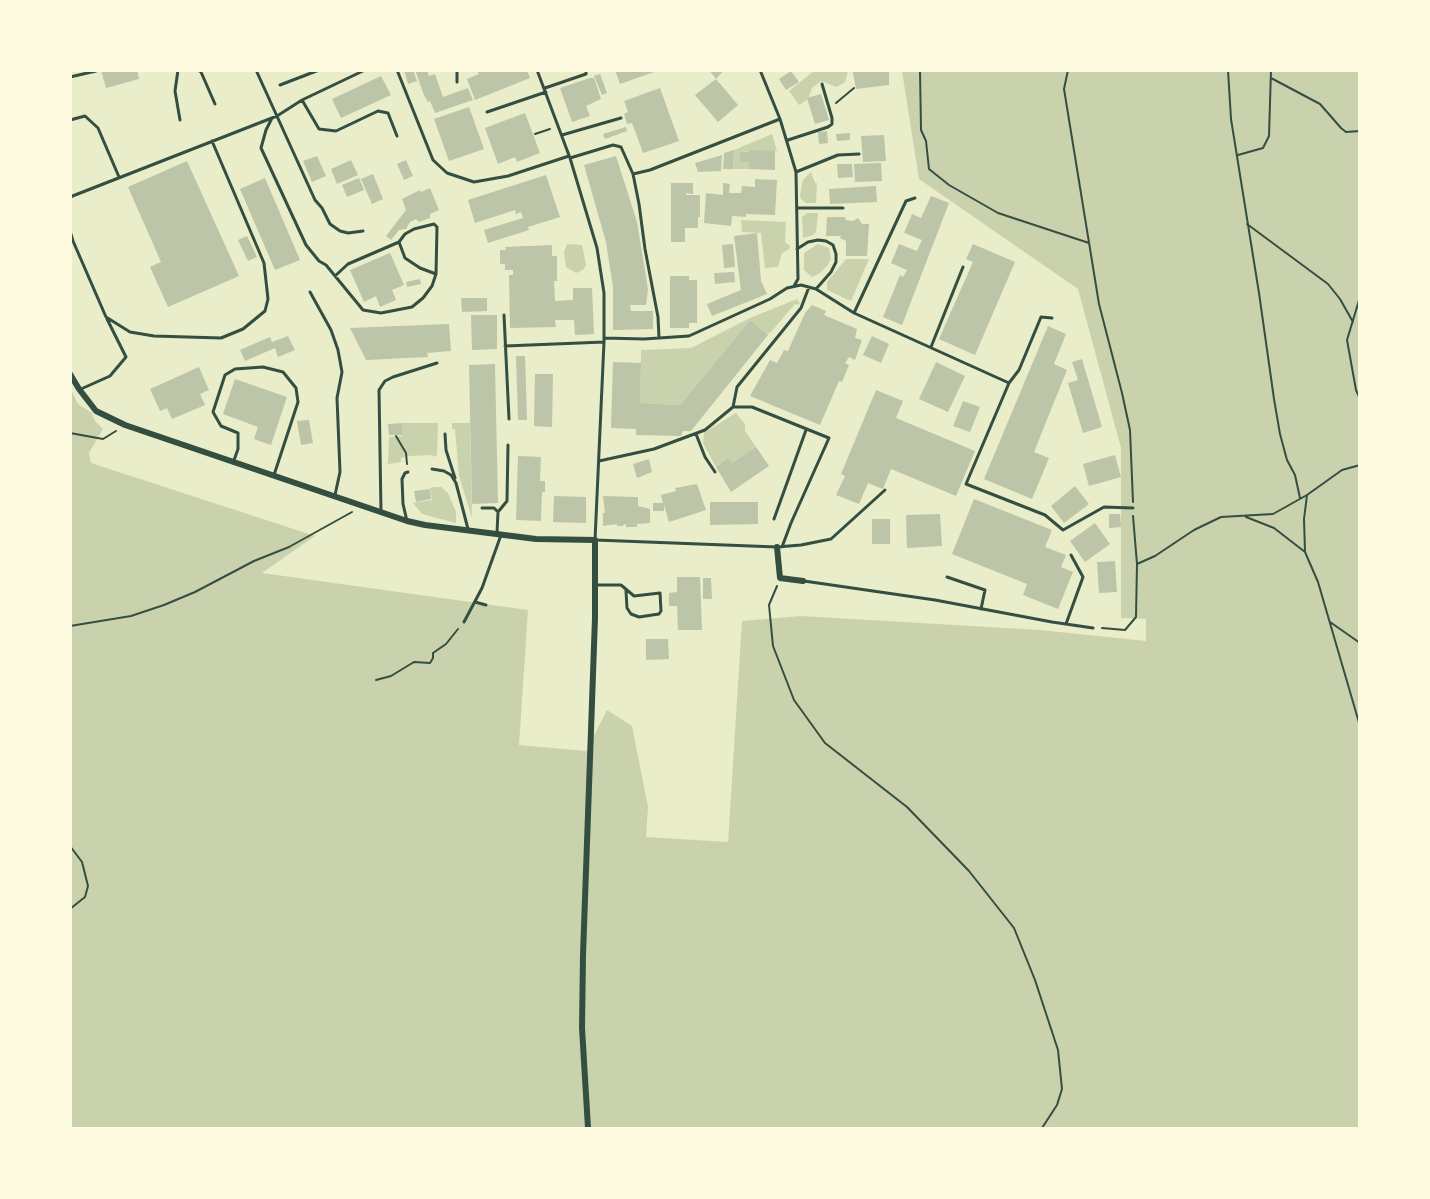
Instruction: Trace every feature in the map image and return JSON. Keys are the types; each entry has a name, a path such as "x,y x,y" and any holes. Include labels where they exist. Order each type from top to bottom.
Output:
{"street":[{"path":"70,374 96,411 125,425 408,521 536,539 595,540 582,1028 588,1128"},
{"path":"780,547 780,578 803,581"}],"lane":[{"path":"178,70 175,91 180,120"},
{"path":"198,70 215,104"},
{"path":"256,70 315,200 330,224 348,233 363,231"},
{"path":"280,85 320,70"},
{"path":"70,197 277,116 302,100 364,70"},
{"path":"397,70 433,160 447,172 474,182 508,176 613,145 621,147 633,174 656,302 659,338"},
{"path":"457,70 457,82"},
{"path":"537,70 570,157 597,248 604,293 595,540 780,547 831,539 885,489"},
{"path":"487,112 586,74 586,70"},
{"path":"505,346 688,336 794,286 798,279 796,172 788,140 760,70"},
{"path":"70,77 96,71"},
{"path":"788,140 831,124 832,118 822,84"},
{"path":"302,100 319,129 336,131 378,111 388,113 397,136"},
{"path":"70,120 85,116 98,128 119,177"},
{"path":"272,118 261,148 306,245 363,310 381,314 412,307 423,298 432,286 436,274 437,227 434,224 405,234 399,242 348,264 335,276"},
{"path":"562,135 621,118"},
{"path":"633,174 650,170 780,119"},
{"path":"106,316 130,332 154,336 221,338 243,328 265,311 268,299 264,263 212,141"},
{"path":"796,172 838,155 859,154"},
{"path":"854,313 906,201 915,198"},
{"path":"798,208 843,208"},
{"path":"70,231 126,357 110,376 79,389"},
{"path":"797,249 808,242 826,240 836,254 836,262 831,272 816,290"},
{"path":"399,242 405,258 420,268 436,274"},
{"path":"931,347 963,267"},
{"path":"794,286 816,290 854,313 1009,383"},
{"path":"599,461 654,449 705,430 733,406 737,387 801,308 810,288"},
{"path":"310,292 331,330 342,372 337,398 340,472 335,496"},
{"path":"504,315 509,419"},
{"path":"1052,318 1041,317 1019,370 1009,383 966,484 1046,514 1063,530 1104,507 1133,508"},
{"path":"381,512 379,390 385,381 393,377 437,363"},
{"path":"233,463 238,449 238,433 222,426 213,412 225,375 235,369 263,367 283,372 296,388 298,402 274,477"},
{"path":"733,406 752,407 829,438 780,547"},
{"path":"774,519 806,429"},
{"path":"445,434 446,450 468,529"},
{"path":"696,434 715,472"},
{"path":"464,622 482,588 499,533 498,512 507,501 507,446"},
{"path":"432,469 451,475 456,483"},
{"path":"408,472 402,479 403,504 408,521"},
{"path":"482,508 494,508 498,512"},
{"path":"1066,624 1083,577 1071,555"},
{"path":"947,577 985,590 981,609"},
{"path":"803,581 1093,628"},
{"path":"595,585 621,585 634,596 660,592 661,611 659,614 639,617 631,614 627,608 626,591"},
{"path":"474,602 486,605"}],"path":[{"path":"920,70 921,130 926,141 929,169 965,195 998,213 1089,243"},
{"path":"1068,70 1064,89 1099,304 1130,430 1137,564 1136,617 1132,623 1125,630 1093,628"},
{"path":"1228,70 1231,119 1280,434 1287,460 1295,475 1300,498"},
{"path":"1238,155 1263,148 1269,136 1270,70"},
{"path":"1271,78 1320,104 1346,132 1359,131"},
{"path":"829,109 854,88"},
{"path":"535,134 558,126"},
{"path":"1247,224 1328,284 1353,322"},
{"path":"1359,297 1347,340 1359,399"},
{"path":"70,433 104,439 125,425"},
{"path":"396,436 406,453 408,472"},
{"path":"1137,564 1155,556 1194,530 1221,518 1273,514 1307,495 1342,470 1359,465"},
{"path":"1307,495 1304,519 1305,552 1318,582 1359,726"},
{"path":"70,626 131,616 195,592 254,561 318,532 346,517 361,505"},
{"path":"1246,517 1274,528 1305,552"},
{"path":"780,578 769,605 773,645 794,700 825,743 908,807 969,871 1014,928 1035,980 1058,1050 1062,1089 1057,1105 1042,1128"},
{"path":"376,680 391,676 414,662 430,663 433,653 446,644 464,622"},
{"path":"1330,622 1359,643"},
{"path":"70,846 82,862 88,886 85,897 70,909"}],"green space":[{"path":"814,71 848,71 845,82 837,87 821,81 812,88 808,99 799,105 789,91"},
{"path":"902,71 1359,71 1359,1128 71,1128 70,388 78,404 92,413 95,421 103,429 89,453 91,463 315,536 262,573 528,610 519,745 586,751 607,710 632,726 648,807 646,837 728,842 742,621 801,616 1040,630 1146,641 1146,619 1121,618 1121,448 1078,289 919,179"},
{"path":"772,134 777,151 740,152 740,162 749,162 749,169 733,169 734,150"},
{"path":"811,172 817,183 816,203 806,203 800,195 803,180"},
{"path":"807,213 818,213 816,232 803,238 802,217"},
{"path":"741,220 786,222 785,242 790,246 782,253 778,267 765,268 761,233 742,232"},
{"path":"567,244 582,245 586,265 583,270 576,273 566,267 564,252"},
{"path":"818,244 829,248 831,259 820,273 812,277 804,270 804,253"},
{"path":"846,259 869,259 851,301 827,290 827,282"},
{"path":"797,299 800,303 795,304 767,334 750,320 680,405 640,403 641,350 691,348 750,318"},
{"path":"736,413 745,424 745,431 756,447 732,463 728,458 716,467 703,443 704,433"},
{"path":"402,423 438,423 437,455 434,457 432,455 409,456 401,458 401,462 388,464 389,437 402,436"},
{"path":"452,423 470,423 472,518 459,476 455,429 452,429"},
{"path":"441,487 448,493 456,512 456,523 422,514 413,503 432,500 430,488"}],"building":[{"path":"101,70 137,70 139,79 106,88"},
{"path":"404,70 413,70 417,81 408,84"},
{"path":"415,70 427,70 429,76 435,74 443,97 468,88 473,100 435,113 430,101 428,102 424,95"},
{"path":"477,70 527,70 530,78 475,100 467,79 479,74"},
{"path":"615,70 657,70 657,71 620,84"},
{"path":"709,70 724,70 716,79"},
{"path":"851,70 889,71 889,85 856,89"},
{"path":"791,71 799,82 786,90 779,79"},
{"path":"600,74 607,93 602,95 594,76"},
{"path":"381,76 391,95 341,118 332,99"},
{"path":"594,78 601,99 586,106 590,116 572,122 560,88"},
{"path":"716,79 738,105 718,122 695,95"},
{"path":"660,88 679,141 643,153 632,123 627,124 624,114 628,112 624,101"},
{"path":"821,94 829,120 815,124 807,98"},
{"path":"469,107 484,149 449,161 434,119"},
{"path":"525,113 540,153 517,162 515,157 498,164 485,128"},
{"path":"626,127 627,131 605,139 603,134"},
{"path":"827,131 828,143 819,144 818,132"},
{"path":"850,133 850,140 837,141 836,134"},
{"path":"884,135 886,161 863,162 861,136"},
{"path":"734,150 733,169 723,169 724,153"},
{"path":"749,150 775,151 775,170 749,169 749,162 740,162 740,152 749,152"},
{"path":"722,155 721,171 698,172 695,163"},
{"path":"317,156 326,176 312,182 303,161"},
{"path":"616,156 637,222 648,289 646,305 630,305 631,311 653,311 653,329 613,330 613,287 606,242 584,165"},
{"path":"351,160 358,175 337,184 331,169"},
{"path":"406,160 413,176 404,180 397,164"},
{"path":"187,161 239,276 168,307 150,267 161,262 128,187"},
{"path":"881,163 882,181 855,182 854,164"},
{"path":"837,164 852,164 853,177 838,178"},
{"path":"373,174 383,199 372,204 361,179"},
{"path":"546,175 560,217 488,243 484,230 523,218 521,212 516,214 515,210 475,223 468,200"},
{"path":"265,178 300,260 275,270 240,189"},
{"path":"359,178 364,190 347,197 342,185"},
{"path":"755,179 777,180 775,215 732,216 731,226 704,223 706,193 723,195 723,183 730,184 729,193 741,193 742,186 755,187"},
{"path":"671,183 693,183 693,194 686,193 686,195 700,195 698,228 685,228 685,242 671,242"},
{"path":"876,186 877,202 830,204 829,189"},
{"path":"430,188 439,210 430,214 430,218 410,222 406,229 399,230 391,240 386,236 406,210 402,199"},
{"path":"931,196 949,203 902,325 883,317 900,275 903,277 907,270 891,263 899,244 917,251 922,240 904,233 912,214 921,218"},
{"path":"827,217 845,217 846,220 853,221 858,218 862,224 869,224 867,256 846,256 846,241 840,238 841,236 826,236"},
{"path":"757,233 761,281 767,294 712,316 707,304 741,290 734,236"},
{"path":"247,236 257,257 248,261 238,240"},
{"path":"733,244 735,267 724,268 722,245"},
{"path":"973,244 1015,262 975,355 939,339 973,262 966,259"},
{"path":"552,245 552,256 557,256 557,281 554,281 555,301 573,300 573,288 592,288 594,334 575,335 574,320 555,320 556,327 510,328 509,275 513,275 513,270 505,270 505,264 500,264 500,250 506,250 505,247"},
{"path":"390,253 404,285 392,290 396,300 380,307 376,296 364,302 350,270"},
{"path":"734,272 735,282 715,284 714,273"},
{"path":"670,276 689,276 689,280 697,280 697,323 689,323 689,328 670,328"},
{"path":"420,279 421,284 407,287 406,282"},
{"path":"461,298 487,298 487,311 462,312"},
{"path":"812,305 826,311 824,315 857,329 855,338 862,340 855,360 849,357 845,363 849,365 842,382 839,381 820,425 750,396 770,360 777,363 784,350 788,351 805,313"},
{"path":"471,315 497,315 497,349 472,350"},
{"path":"750,320 768,335 691,431 683,431 681,436 636,435 636,429 611,428 613,362 641,363 640,403 680,405"},
{"path":"449,324 451,351 427,353 428,357 366,360 350,328"},
{"path":"1048,326 1066,334 1054,364 1067,370 1034,452 1049,458 1032,499 984,479"},
{"path":"288,336 295,350 278,357 275,348 245,361 240,350 270,337 272,342"},
{"path":"872,336 889,344 881,363 863,355"},
{"path":"516,356 525,356 527,420 518,420"},
{"path":"1082,359 1102,427 1083,433 1068,383 1078,380 1072,362"},
{"path":"936,362 965,376 948,412 919,399"},
{"path":"495,364 498,503 472,504 469,365"},
{"path":"199,367 209,390 200,394 205,405 172,419 167,408 160,411 150,389"},
{"path":"535,374 553,374 552,427 534,426"},
{"path":"235,379 287,397 271,445 254,439 258,427 223,414"},
{"path":"876,390 903,401 896,418 975,451 956,496 891,469 883,489 868,483 859,504 836,495 845,476 841,474"},
{"path":"963,401 980,407 970,432 953,426"},
{"path":"309,420 313,443 301,445 297,421"},
{"path":"402,423 402,435 389,435 388,424"},
{"path":"756,447 769,466 731,492 716,467 728,458 732,463"},
{"path":"1115,455 1121,477 1089,486 1083,464"},
{"path":"518,456 541,457 540,481 545,481 545,492 542,492 541,521 516,520"},
{"path":"649,459 652,472 637,478 633,464"},
{"path":"697,484 706,510 669,522 664,505 664,511 653,511 653,503 663,503 661,495 676,491 675,488"},
{"path":"1075,486 1089,504 1064,523 1051,506"},
{"path":"430,489 431,499 416,502 414,491"},
{"path":"554,496 586,497 586,523 553,522"},
{"path":"603,496 638,497 638,506 650,509 650,523 637,524 637,527 626,527 626,524 603,526 603,513 605,513"},
{"path":"974,499 1052,530 1045,547 1066,555 1061,567 1073,572 1058,609 1023,595 1027,584 952,554"},
{"path":"710,502 758,502 758,524 710,525"},
{"path":"940,514 942,546 907,548 906,515"},
{"path":"1109,514 1120,514 1121,527 1109,528"},
{"path":"872,519 890,519 890,544 872,544"},
{"path":"1095,523 1110,544 1085,562 1070,541"},
{"path":"1115,561 1117,592 1099,593 1097,562"},
{"path":"677,577 700,577 702,630 678,630 677,606 669,606 669,593 677,592"},
{"path":"703,578 711,578 712,599 703,599"},
{"path":"646,639 668,639 669,659 646,660"}]}
